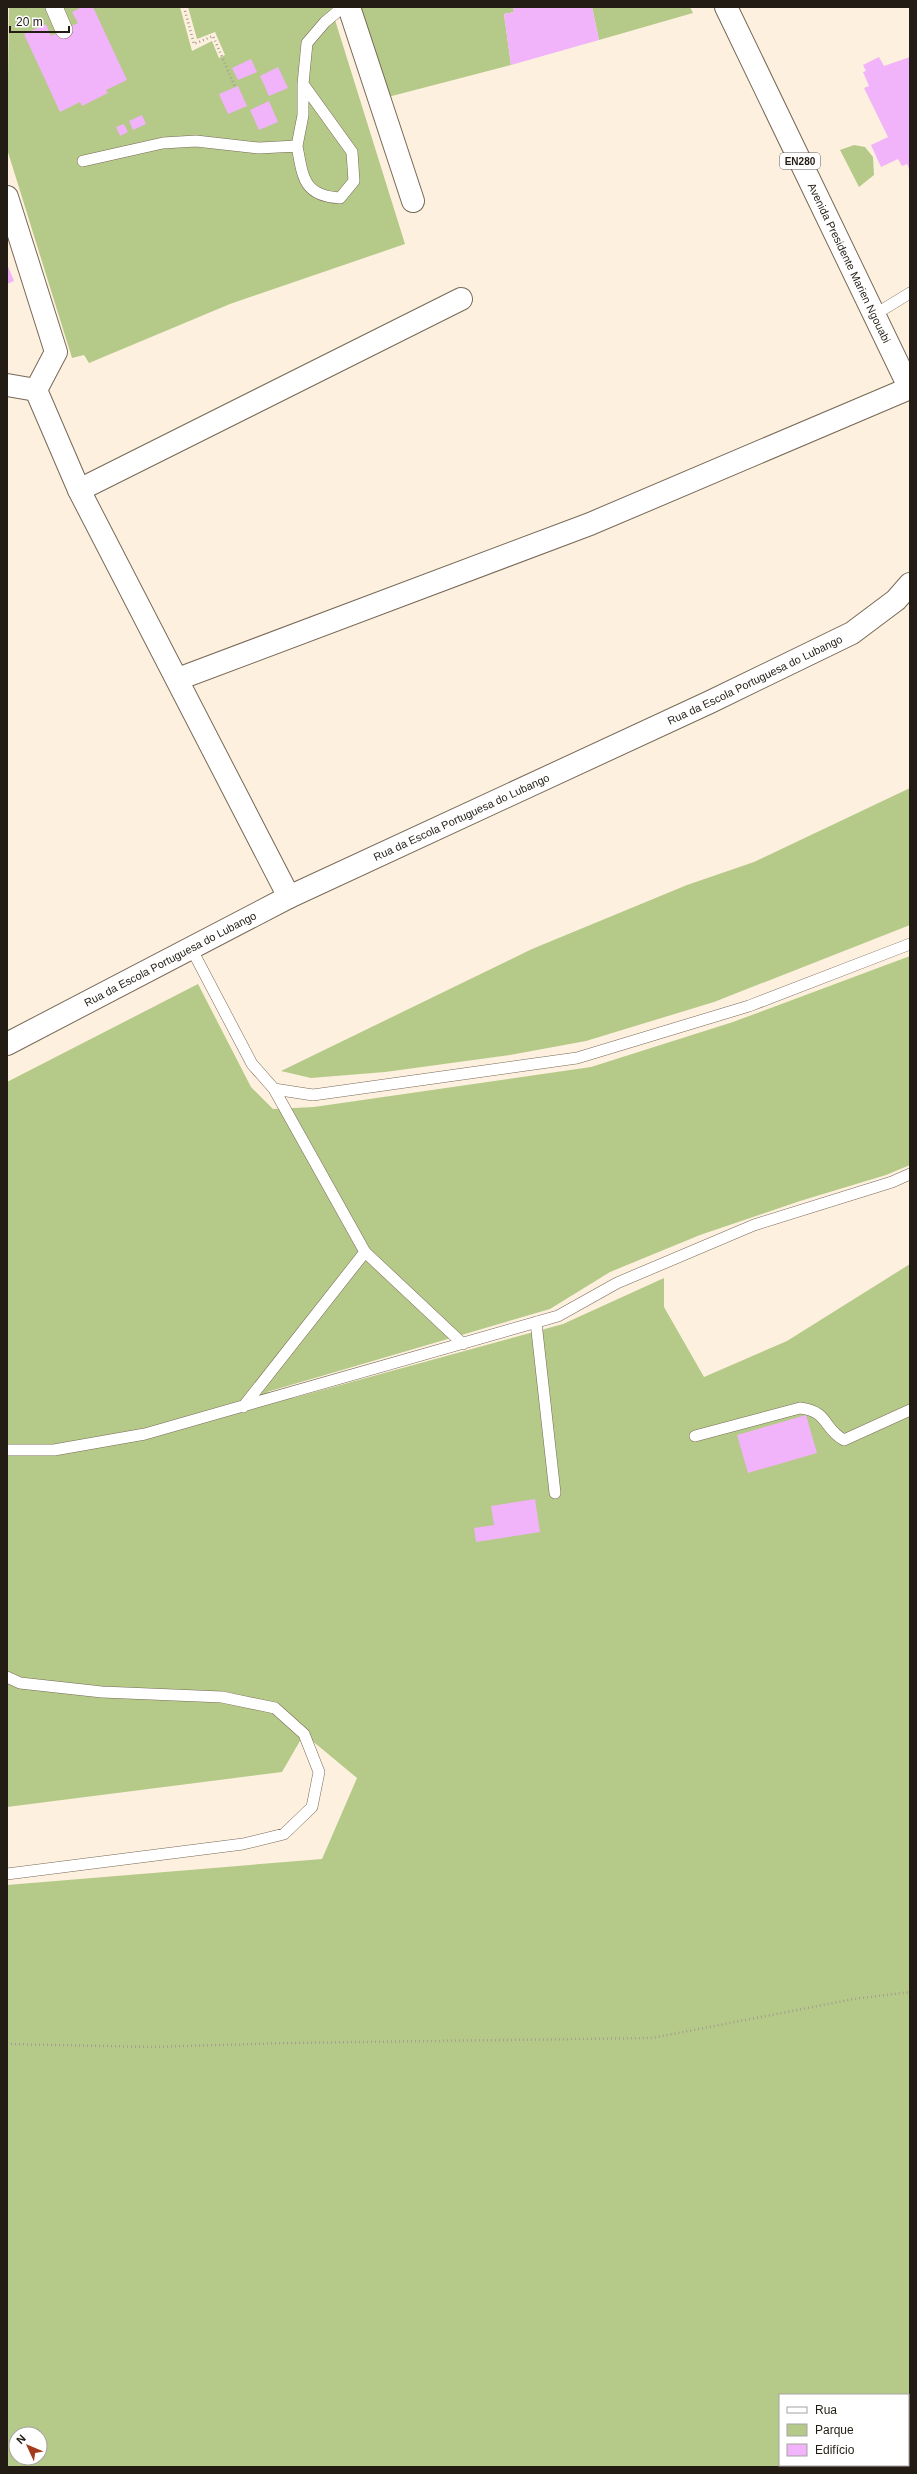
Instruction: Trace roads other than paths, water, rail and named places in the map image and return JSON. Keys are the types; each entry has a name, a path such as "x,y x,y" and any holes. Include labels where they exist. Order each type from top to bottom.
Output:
{"street":[{"path":"54,7 64,30"},
{"path":"349,7 413,201"},
{"name":"Avenida Presidente Marien Ngouabi","path":"726,7 874,314 908,378"},
{"path":"7,197 56,352 36,390"},
{"path":"79,490 461,299"},
{"path":"178,679 590,524 908,378"},
{"path":"7,385 36,390"},
{"path":"36,390 79,490 178,679 289,897"},
{"name":"Rua da Escola Portuguesa do Lubango","path":"7,1044 289,897 696,709 852,633 896,600 910,584"}],"lane":[{"path":"303,84 352,152 354,181 340,198 323,197 304,182 297,146 303,115 303,84 307,43 325,22 343,7"},
{"path":"84,161 163,143 189,141 259,148 297,146"},
{"path":"874,314 910,293"},
{"path":"274,1089 313,1095 577,1058 749,1006 910,944"},
{"path":"191,948 252,1064 274,1089 365,1252 463,1344"},
{"path":"7,1450 54,1450 144,1434 558,1316 617,1283 754,1225 892,1182 910,1174"},
{"path":"243,1407 365,1252"},
{"path":"536,1322 555,1493"},
{"path":"694,1436 800,1408 814,1409 826,1421 837,1436 844,1440 910,1410"},
{"path":"7,1677 20,1683 102,1692 222,1697 275,1708 304,1734 319,1772 312,1807 284,1834 243,1844 7,1874"}]}
